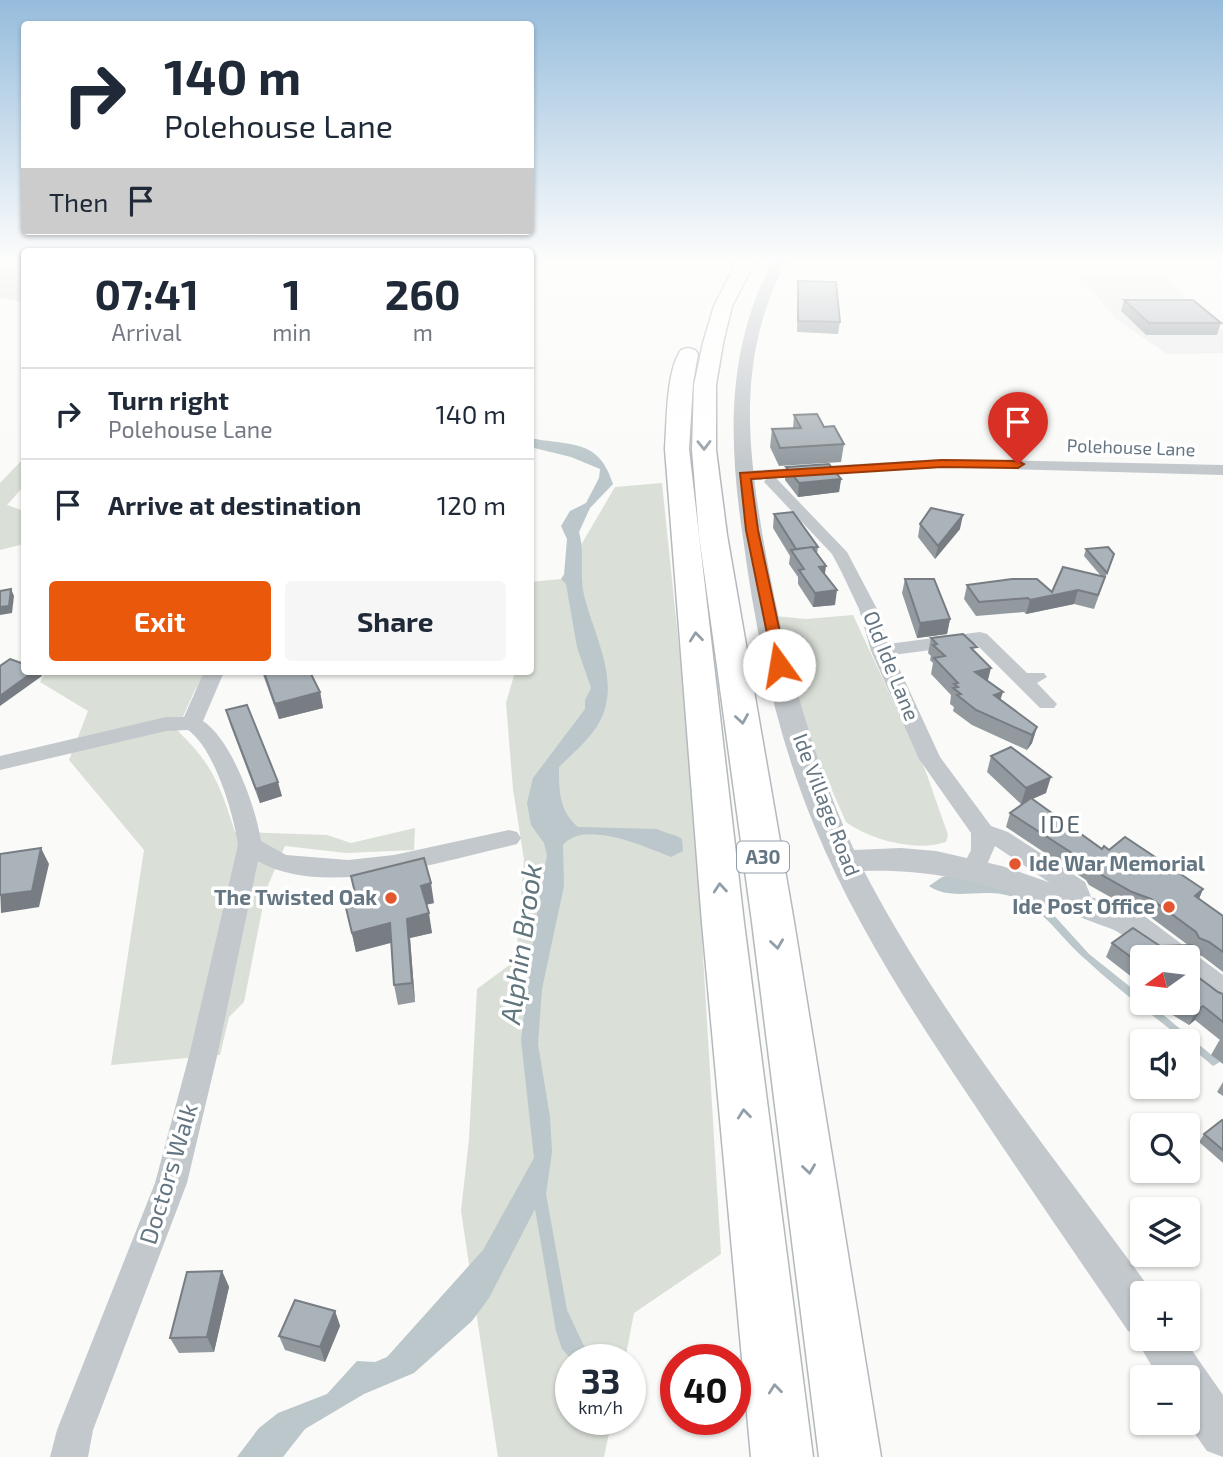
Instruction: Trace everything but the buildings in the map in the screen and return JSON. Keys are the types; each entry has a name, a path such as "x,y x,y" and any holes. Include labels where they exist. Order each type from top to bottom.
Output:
{"highway":[{"name":"A30","path":"694,330 682,383 677,449 723,923 782,1457"},
{"name":"A30","path":"717,330 705,385 704,450 713,535 773,922 850,1457"}],"street":[{"name":"Ide Village Road","path":"752,330 744,365 740,412 744,476 773,639 792,718 827,820 844,861 882,933 951,1042 1130,1297"},
{"name":"Polehouse Lane","path":"744,476 942,463 1223,470"},
{"name":"Old Ide Lane","path":"772,482 786,505 839,552 868,609 881,650 930,759 983,832 1000,838 1076,888 1082,904"},
{"path":"881,650 980,638 1030,678 1046,704"},
{"path":"192,723 213,675"},
{"path":"0,764 166,724 192,723 201,729 214,745 245,813 250,845 281,863 360,868 394,864 509,838"},
{"path":"974,868 983,849 983,832"},
{"name":"Doctors Walk","path":"69,1457 75,1430 171,1183 204,1052 250,845"},
{"path":"844,861 901,859 974,868 1028,884 1132,924 1159,945"},
{"path":"241,882 281,863"},
{"path":"1200,976 1223,994"},
{"path":"1200,1401 1223,1435"}],"shaded area":[{"path":"1132,330 1223,331 1223,353 1167,354"},
{"path":"534,439 570,444 591,451 607,469 613,484 590,508 579,532 584,595 605,664 607,699 603,716 593,732 559,767 560,792 567,814 578,827 657,829 682,839 683,851 671,857 631,842 585,834 563,845 564,886 542,989 538,1044 550,1117 552,1152 546,1194 567,1310 583,1344 560,1344 535,1209 489,1298 472,1321 414,1373 364,1394 305,1429 283,1457 237,1457 259,1428 278,1413 327,1394 357,1361 375,1362 387,1357 483,1250 534,1158 521,1040 535,925 547,855 544,843 531,825 527,803 533,778 585,709 585,700 591,688 577,647 566,584 561,579 564,575 567,539 561,526 570,511 586,503 599,478 600,469 571,457 534,448"},
{"path":"21,461 21,489 7,505 21,510 21,545 0,550 0,483"},
{"path":"662,483 692,773 721,1254 634,1313 628,1344 555,1344 555,1435 609,1435 604,1457 498,1457 461,1211 469,1139 477,989 516,960 524,860 513,789 506,703 514,675 534,675 534,582 561,579 615,487"},
{"path":"853,615 926,772 948,835 946,842 908,845 881,839 846,822 801,720 775,616 806,619"},
{"path":"44,675 204,675 177,730 199,754 214,777 235,832 327,835 351,843 415,828 414,850 346,853 285,846 266,890 244,1002 229,1017 220,1055 111,1065 144,850 69,760 88,711 40,682"},
{"path":"962,873 1040,900 1089,954 1130,987 1130,997 1077,952 1031,906 1010,896 950,893 929,886 942,877"},
{"path":"1153,1015 1163,1015 1180,1029 1170,1029"},
{"path":"1200,1045 1220,1062 1213,1066 1200,1055"}],"place":[{"name":"Ide War Memorial","path":"1015,864"},
{"name":"The Twisted Oak","path":"391,898"},
{"name":"Ide Post Office","path":"1169,907"}],"district":[{"name":"IDE","path":"1061,825"}],"route":[{"path":"779,665 744,476 942,463 1018,464"}],"water label":[{"name":"Alphin Brook","path":"521,944"}]}
